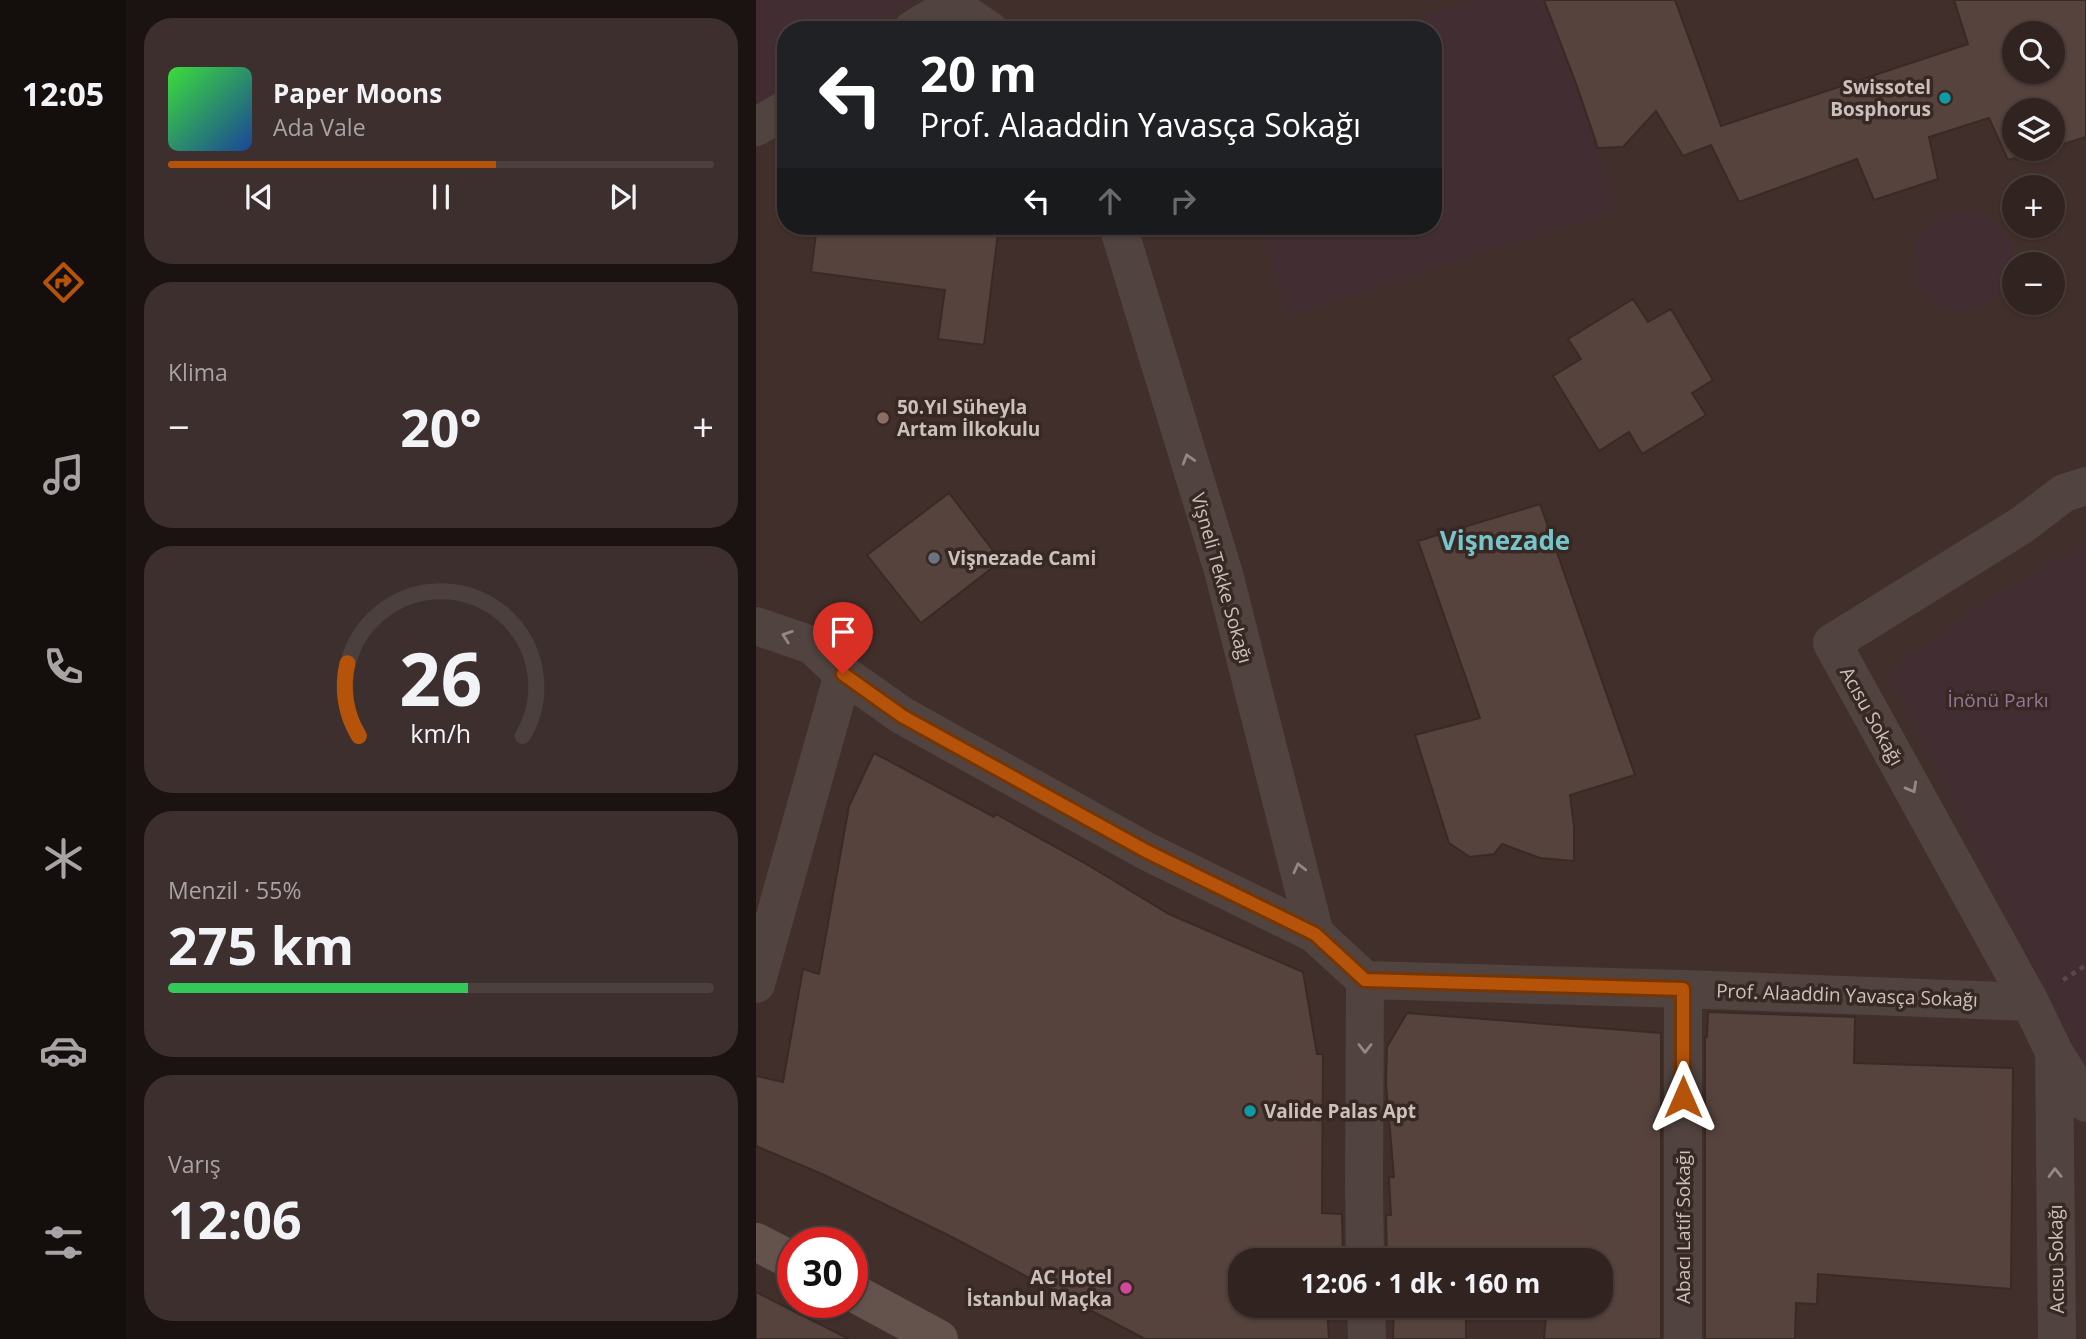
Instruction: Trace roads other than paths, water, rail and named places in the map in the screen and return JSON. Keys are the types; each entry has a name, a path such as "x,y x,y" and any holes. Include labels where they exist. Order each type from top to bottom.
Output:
{"main road":[{"path":"756,1242 777,1253"},
{"path":"868,1301 939,1339"}],"street":[{"path":"925,21 952,3 977,21"},
{"path":"756,127 777,114"},
{"name":"Vişneli Tekke Sokağı","path":"1121,235 1224,574 1315,934"},
{"name":"Acısu Sokağı","path":"2086,486 2064,494 2022,525 1832,643 2030,1003 2054,1052 2086,1102"},
{"path":"756,626 812,645 843,674 902,716 1146,851 1315,934 1365,980 1365,1248"},
{"path":"756,984 843,674"},
{"name":"Prof. Alaaddin Yavasça Sokağı","path":"1365,980 2030,1003"},
{"name":"Abacı Latif Sokağı","path":"1683,989 1683,1339"},
{"name":"Acısu Sokağı","path":"2054,1052 2057,1339"},
{"path":"1366,1318 1367,1339"}],"place":[{"name":"Swissotel Bosphorus","path":"1945,98"},
{"name":"50.Yıl Süheyla Artam İlkokulu","path":"883,418"},
{"name":"Vişnezade Cami","path":"934,558"},
{"name":"Valide Palas Apt","path":"1250,1111"},
{"name":"AC Hotel İstanbul Maçka","path":"1126,1288"}],"district":[{"name":"Vişnezade","path":"1505,540"}],"park label":[{"name":"İnönü Parkı","path":"1998,700"}]}
